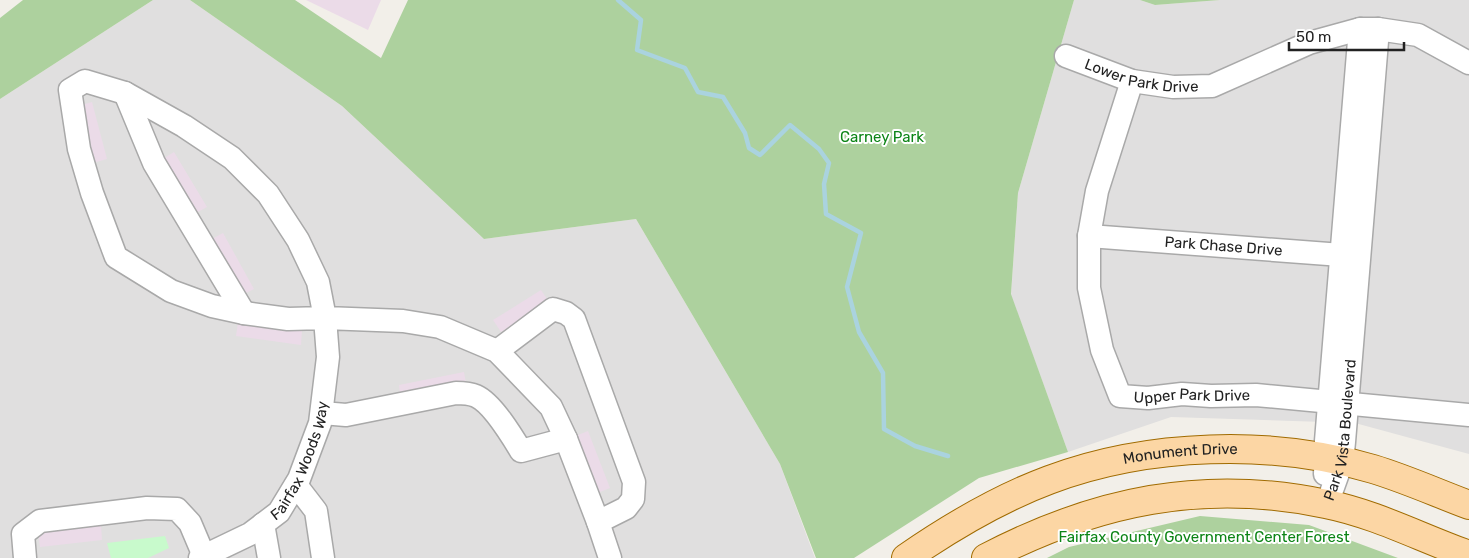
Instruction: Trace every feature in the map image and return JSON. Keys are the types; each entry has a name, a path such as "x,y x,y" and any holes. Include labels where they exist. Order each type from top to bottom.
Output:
{"main road":[{"name":"Monument Drive","path":"906,558 972,516 1027,489 1083,469 1126,458 1184,451 1237,449 1300,454 1333,460 1372,468 1469,505"},
{"path":"986,558 1036,533 1061,523 1118,506 1164,497 1199,494 1281,497 1327,504 1381,521 1469,555"}],"street":[{"name":"Lower Park Drive","path":"1066,56 1132,81 1173,87 1212,86 1309,43 1369,29 1418,35 1469,63"},
{"name":"Park Vista Boulevard","path":"1327,504 1333,460 1369,29"},
{"name":"Fairfax Woods Way","path":"202,557 250,534 279,512 296,484 320,423 322,413 328,357 325,318 318,282 298,240 268,194 232,158 184,126 125,93 85,81 70,90 79,149 92,193 116,257 172,291 212,306 244,313"},
{"name":"Upper Park Drive","path":"1132,81 1097,191 1089,236 1089,288 1102,350 1120,396 1148,398 1182,394 1211,396 1256,395 1469,415"},
{"path":"125,93 154,163 244,313 288,319 325,318 403,321 440,327 497,351 551,407 566,439 610,558"},
{"name":"Park Chase Drive","path":"1089,236 1350,255"},
{"path":"497,351 553,309 566,313 574,319 634,482 633,499 626,508 598,522"},
{"path":"322,413 346,415 456,393 467,393 478,397 501,420 521,451 566,439"},
{"path":"296,484 316,511 323,558"},
{"path":"24,558 23,534 40,521 147,508 177,509 190,523 202,557"},
{"path":"263,524 269,558"}],"shaded area":[{"path":"153,0 190,0 342,106 484,239 636,219 780,464 815,558 0,558 0,99"},
{"path":"306,0 381,0 368,30"},
{"path":"1074,0 1140,0 1155,5 1220,0 1469,0 1469,454 1355,423 1171,417 1068,452 1011,295 1018,193"},
{"path":"92,102 107,159 93,163 78,106"},
{"path":"174,152 207,207 194,214 161,160"},
{"path":"223,233 254,289 240,296 210,240"},
{"path":"541,290 549,302 501,332 493,320"},
{"path":"238,322 302,330 301,345 236,336"},
{"path":"464,372 466,383 400,395 399,385"},
{"path":"588,431 610,488 595,494 573,437"},
{"path":"101,525 102,540 40,547 38,531"}],"green space":[{"path":"23,0 153,0 0,99 0,18"},
{"name":"Carney Park","path":"190,0 295,0 381,58 408,0 1074,0 1018,193 1011,294 1068,452 979,478 854,558 816,558 780,464 636,219 484,239 342,106"},
{"path":"1140,0 1220,0 1155,5"},
{"name":"Fairfax County Government Center Forest","path":"1200,516 1309,525 1398,558 1047,558 1069,547"},
{"path":"165,536 169,548 148,558 111,558 107,543"}],"waterway":[{"path":"618,0 641,20 637,50 685,68 698,92 723,97 745,133 749,148 760,155 790,125 819,149 829,163 824,184 826,214 861,233 847,287 859,332 883,373 884,429 915,446 948,456"}]}
